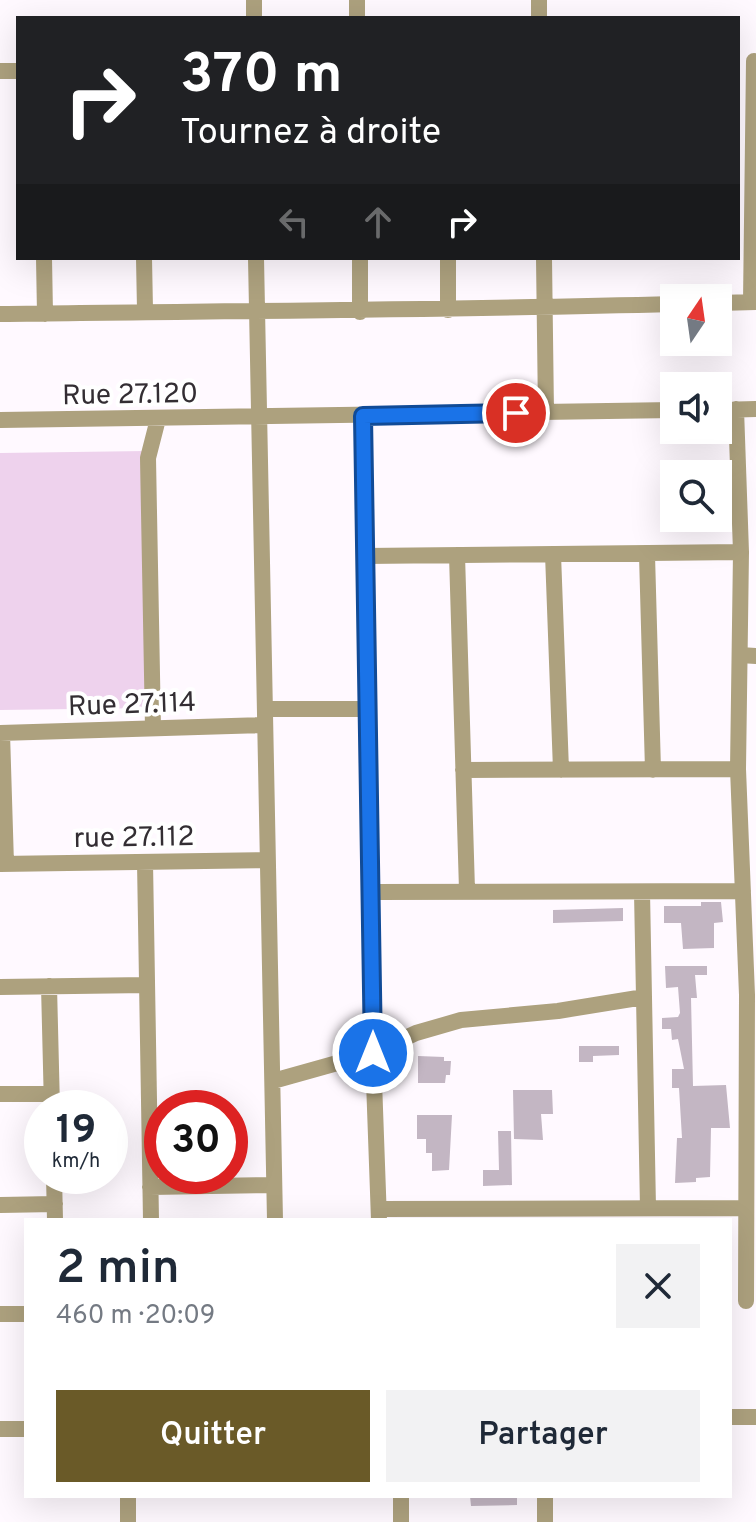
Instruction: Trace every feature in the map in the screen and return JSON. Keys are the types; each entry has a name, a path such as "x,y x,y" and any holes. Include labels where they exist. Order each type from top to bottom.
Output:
{"street":[{"path":"732,303 753,302 744,215 749,61"},
{"path":"44,260 45,314"},
{"path":"144,260 145,310"},
{"path":"256,260 275,1218"},
{"path":"360,260 360,312"},
{"path":"448,260 448,310"},
{"path":"544,260 546,413"},
{"path":"0,314 145,310 360,312 660,304"},
{"path":"732,409 756,409"},
{"path":"736,409 748,656 738,769 743,891 752,995 744,1208 744,1301"},
{"name":"Rue 27.120","path":"0,420 660,410"},
{"path":"363,416 373,1053 379,1214 744,1208"},
{"path":"153,728 148,458 158,419"},
{"path":"365,556 741,552"},
{"path":"553,554 561,770"},
{"path":"457,555 467,890"},
{"path":"647,555 653,770"},
{"name":"Rue 27.114","path":"1,733 153,728 368,709"},
{"path":"1,733 3,864"},
{"path":"463,770 738,769"},
{"name":"rue 27.112","path":"3,864 268,860"},
{"path":"145,862 149,1090"},
{"path":"372,892 743,891"},
{"path":"642,892 648,1208"},
{"path":"0,987 147,985"},
{"path":"49,986 52,1090"},
{"path":"273,1081 373,1053 416,1033 461,1020 558,1011 644,997"},
{"path":"0,1094 24,1097"},
{"path":"248,1185 274,1185"},
{"path":"150,1194 151,1218"},
{"path":"0,1205 55,1212"},
{"path":"0,1314 24,1314"},
{"path":"732,1417 756,1417"},
{"path":"0,1429 24,1429"},
{"path":"128,1498 128,1522"},
{"path":"401,1498 401,1522"},
{"path":"545,1498 545,1522"}],"shaded area":[{"path":"146,451 150,708 0,710 0,453"}],"building":[{"path":"701,902 721,902 723,922 714,923 714,948 683,949 681,923 664,923 664,906 701,906"},
{"path":"623,908 623,921 553,923 553,910"},
{"path":"665,966 707,966 707,975 695,975 697,998 691,998 693,1086 726,1085 730,1128 711,1128 710,1177 696,1178 696,1182 675,1183 677,1138 682,1138 679,1088 672,1088 672,1069 684,1069 678,1039 672,1040 671,1029 662,1029 662,1018 678,1017 680,1013 678,987 666,988"},
{"path":"579,1046 619,1046 619,1055 593,1056 593,1062 579,1062"},
{"path":"418,1056 444,1057 444,1061 451,1061 450,1075 446,1075 445,1083 418,1083"},
{"path":"513,1090 552,1090 553,1114 541,1114 543,1140 514,1139"},
{"path":"417,1115 452,1115 449,1170 432,1171 432,1153 426,1153 426,1139 417,1139"},
{"path":"498,1131 511,1131 512,1185 483,1186 483,1170 499,1170"},
{"path":"470,1498 517,1498 517,1505 471,1506"}],"route":[{"path":"373,1053 363,416 516,413"}]}
